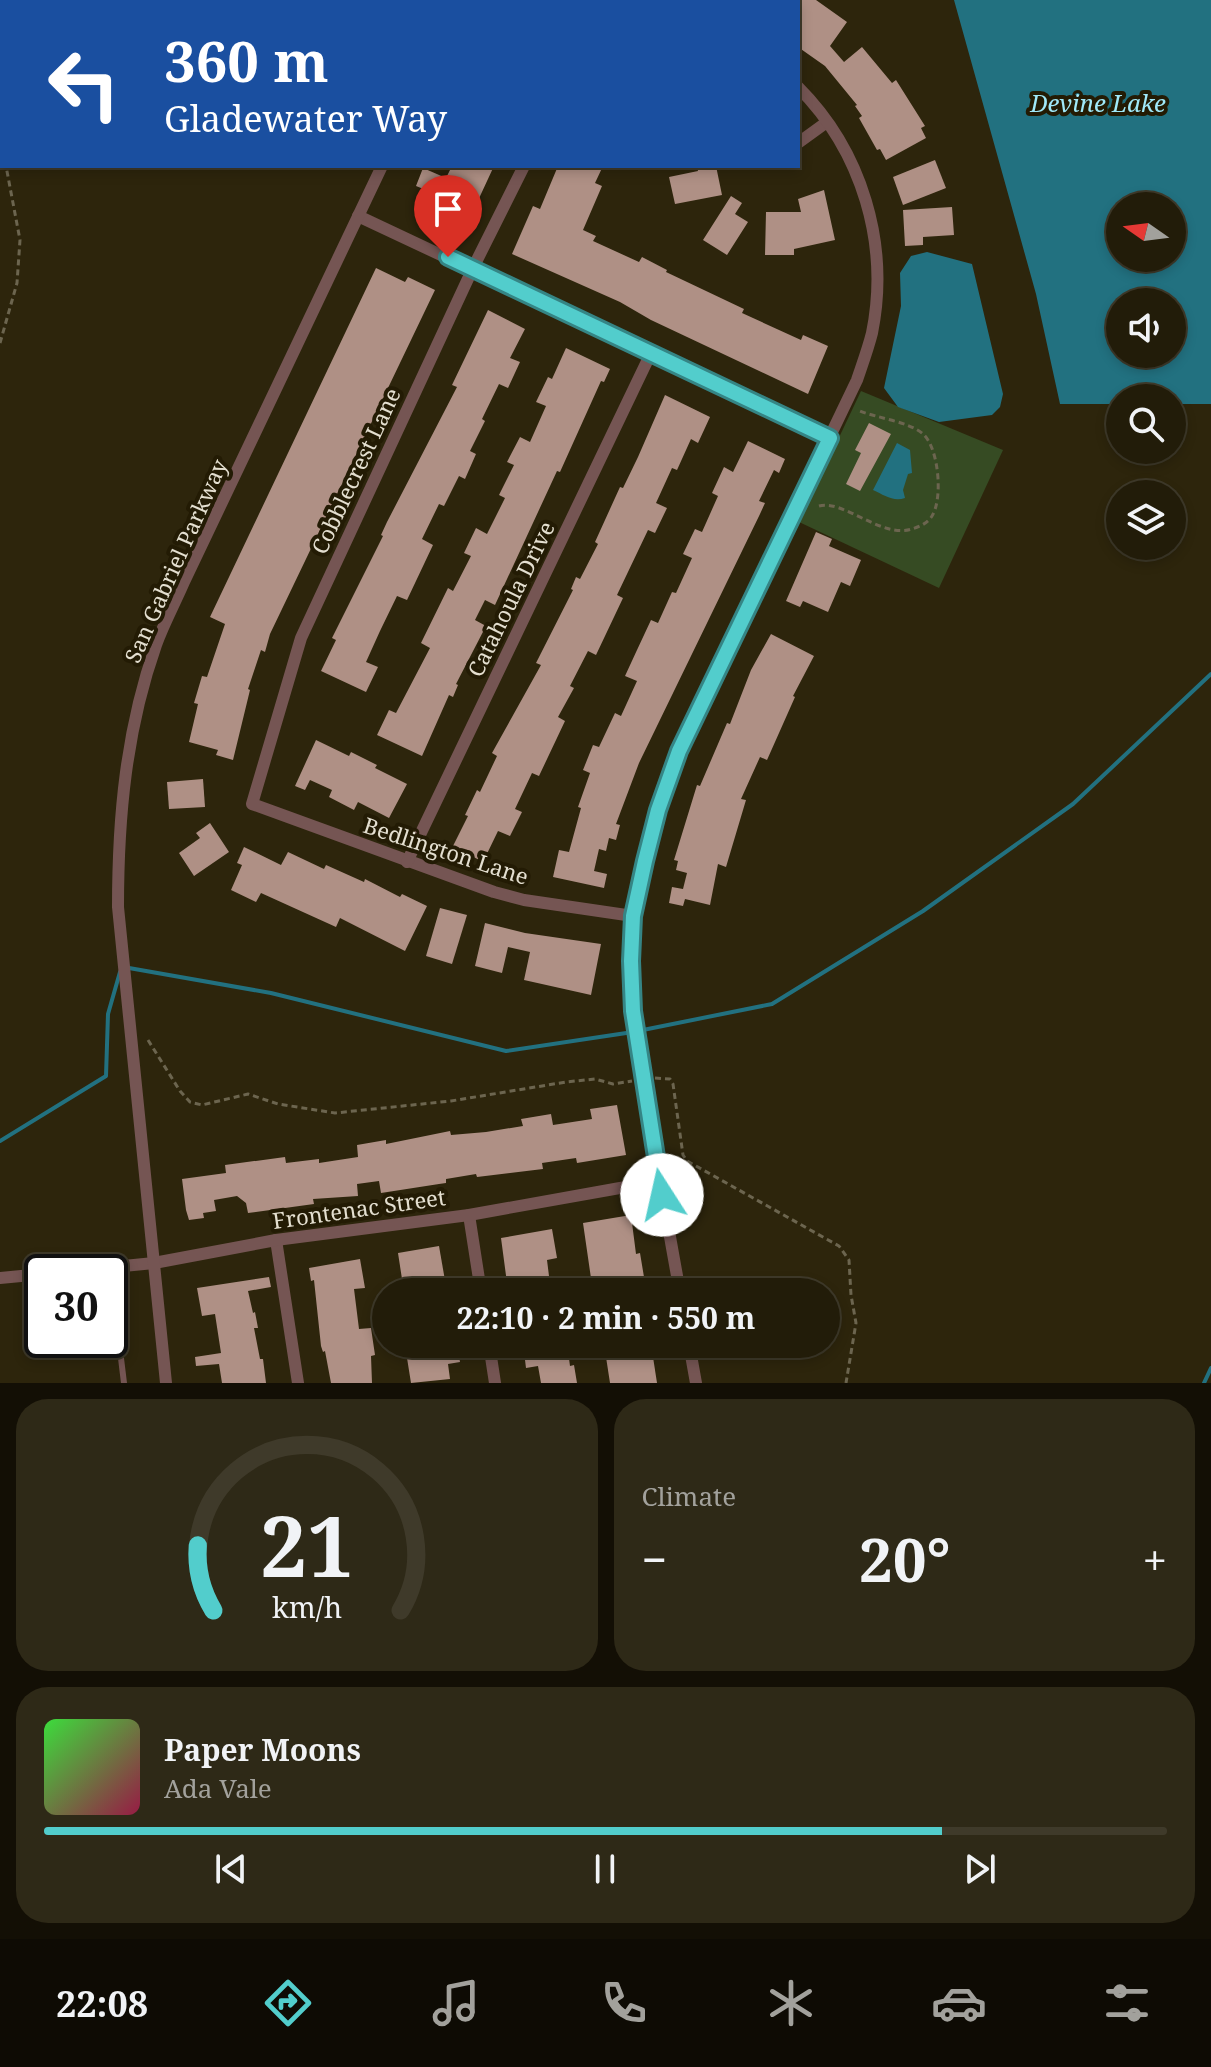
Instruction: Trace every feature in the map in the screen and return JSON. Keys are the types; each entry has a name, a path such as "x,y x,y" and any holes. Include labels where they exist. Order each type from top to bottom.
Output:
{"street":[{"path":"677,1278 633,1011 633,916 658,810 679,751 857,380 872,333 878,287 876,240 868,202 852,161 827,122 800,89"},
{"path":"800,142 827,122"},
{"name":"San Gabriel Parkway","path":"166,1383 118,907 118,840 124,778 136,711 157,643 381,168"},
{"name":"Cobblecrest Lane","path":"252,804 301,638 473,268 523,168"},
{"path":"358,216 830,438"},
{"name":"Catahoula Drive","path":"407,862 651,353"},
{"name":"Bedlington Lane","path":"252,804 407,862 524,900 633,916"},
{"name":"Frontenac Street","path":"128,1265 276,1240 469,1215 659,1181"},
{"path":"469,1215 479,1278"},
{"path":"276,1240 298,1383"},
{"path":"0,1278 24,1276"},
{"path":"491,1358 495,1383"},
{"path":"692,1358 696,1383"}],"lane":[{"path":"121,1358 124,1383"}],"path":[{"path":"0,343 17,283 20,240 6,168"},
{"path":"819,506 830,504 857,518 899,531 920,526 934,513 938,489 935,456 923,433 860,411"},
{"path":"148,1040 180,1091 190,1102 202,1105 248,1094 278,1104 335,1113 451,1101 595,1079 613,1084 670,1079 683,1155 687,1161 846,1252 856,1323 846,1383"}],"green space":[{"path":"861,391 1003,450 939,588 799,522"}],"water":[{"name":"Devine Lake","path":"954,0 1211,0 1211,404 1186,404 1186,384 1106,384 1106,404 1060,404 1036,294"},
{"path":"927,252 972,264 1003,394 1000,407 992,415 939,422 898,407 884,388 901,306 900,273 911,256"},
{"path":"897,443 910,450 912,473 908,474 903,490 905,498 896,499 873,490"}],"building":[{"path":"800,0 816,0 847,22 830,46 844,62 862,47 892,83 896,80 925,126 921,128 926,138 886,160 859,118 862,116 857,105 825,66 800,48"},
{"path":"935,160 946,188 903,205 893,177"},
{"path":"423,168 446,178 451,168 493,168 475,207 433,187 431,192 416,186"},
{"path":"557,168 602,168 595,183 602,186 583,230 596,236 593,241 639,262 642,257 666,272 744,309 742,313 801,340 803,335 828,346 808,394 651,320 620,302 512,254 533,206 540,209"},
{"path":"697,168 716,168 722,195 675,204 669,177 698,171"},
{"path":"824,190 835,240 794,249 794,255 765,255 766,212 801,212 798,199"},
{"path":"731,196 742,203 735,214 748,222 727,255 703,240"},
{"path":"952,207 954,235 923,237 923,245 905,246 903,210"},
{"path":"376,268 405,282 408,277 435,290 270,634 265,652 261,650 248,689 233,760 216,755 218,750 189,742 198,704 194,703 202,676 207,677 225,624 210,617"},
{"path":"488,310 525,329 510,358 520,362 508,388 499,384 482,419 485,421 470,451 476,454 465,479 459,476 444,506 439,504 422,539 433,545 407,600 397,596 380,631 366,662 378,667 366,692 321,671 336,640 332,638 387,522 457,387 452,385"},
{"path":"566,348 610,369 604,382 601,381 560,472 557,471 495,605 485,600 475,620 486,626 456,684 453,697 449,695 422,756 377,735 389,710 396,713 430,648 421,643 448,588 453,591 471,556 464,553 476,528 487,534 505,498 499,495 514,465 507,462 520,437 530,442 546,406 536,402 548,377 552,379"},
{"path":"665,395 710,417 698,443 691,439 677,470 672,468 656,503 667,508 655,533 648,530 617,595 623,598 596,655 588,651 570,686 574,688 558,717 565,721 539,776 532,773 515,809 522,812 510,836 498,831 483,862 453,846 468,816 465,815 497,756 492,753 541,665 536,663 573,590 576,577 580,579 598,544 595,542"},
{"path":"869,423 891,434 860,491 846,484 861,453 855,450"},
{"path":"748,441 785,459 779,473 774,470 759,501 765,503 639,763 616,824 620,825 616,840 609,838 606,851 599,849 594,871 607,874 604,888 553,877 559,850 569,852 581,808 578,807 590,773 583,770 593,745 599,747 615,713 621,716 637,681 625,676 637,650 651,620 658,623 672,592 676,593 692,558 683,554 695,529 702,532 718,496 712,493 724,467 733,472"},
{"path":"816,532 832,539 829,546 861,560 850,586 841,582 828,612 803,601 800,607 786,601"},
{"path":"771,634 814,656 793,696 767,760 760,757 741,799 746,800 726,867 718,864 710,905 685,899 683,906 669,903 672,887 683,889 687,873 676,870 678,861 674,860 697,785 700,786 727,723 730,724 751,670"},
{"path":"316,740 349,756 351,752 407,784 389,818 358,802 354,810 329,797 332,790 310,780 305,790 295,786"},
{"path":"203,779 205,807 169,809 167,782"},
{"path":"210,823 229,852 194,876 179,853 200,838 196,833"},
{"path":"244,847 281,865 288,852 324,869 326,865 364,882 365,879 400,897 402,894 427,906 405,951 340,918 336,927 261,893 256,902 231,890 242,865 237,863"},
{"path":"440,908 467,915 452,964 426,956"},
{"path":"485,923 525,933 601,944 591,995 524,980 530,952 508,947 502,973 475,966"},
{"path":"617,1105 626,1155 577,1163 576,1158 542,1163 543,1169 477,1177 476,1174 446,1179 446,1183 381,1193 379,1181 357,1184 358,1196 313,1199 314,1204 248,1213 246,1203 237,1196 214,1200 216,1211 203,1213 204,1218 189,1220 186,1210 182,1179 226,1173 225,1165 285,1157 286,1163 319,1159 319,1163 358,1157 357,1145 386,1140 386,1144 450,1131 451,1135 486,1132 523,1126 521,1119 551,1114 553,1125 592,1119 590,1109"},
{"path":"631,1215 636,1254 640,1253 644,1278 591,1278 583,1223"},
{"path":"552,1229 557,1258 547,1260 549,1278 506,1278 501,1238"},
{"path":"439,1246 445,1278 402,1278 398,1253"},
{"path":"360,1259 365,1288 354,1289 359,1329 371,1328 372,1383 331,1383 325,1351 321,1346 314,1280 311,1281 309,1268"},
{"path":"269,1277 271,1287 248,1291 255,1312 258,1328 254,1328 266,1383 222,1383 219,1364 196,1366 195,1357 221,1353 215,1314 202,1316 197,1288"},
{"path":"407,1358 459,1358 460,1362 448,1364 450,1379 411,1383"},
{"path":"525,1358 569,1358 570,1366 574,1365 577,1383 541,1383 538,1366 526,1368"},
{"path":"606,1358 653,1358 657,1383 610,1383"}],"waterway":[{"path":"129,968 271,993 506,1051 633,1032 772,1004 923,911 1073,804 1211,674"},
{"path":"0,1141 106,1076 108,1014 120,972"},
{"path":"1204,1383 1211,1368"}],"route":[{"path":"448,257 830,438 679,751 658,810 645,861 633,916 633,1011 662,1195"}]}
